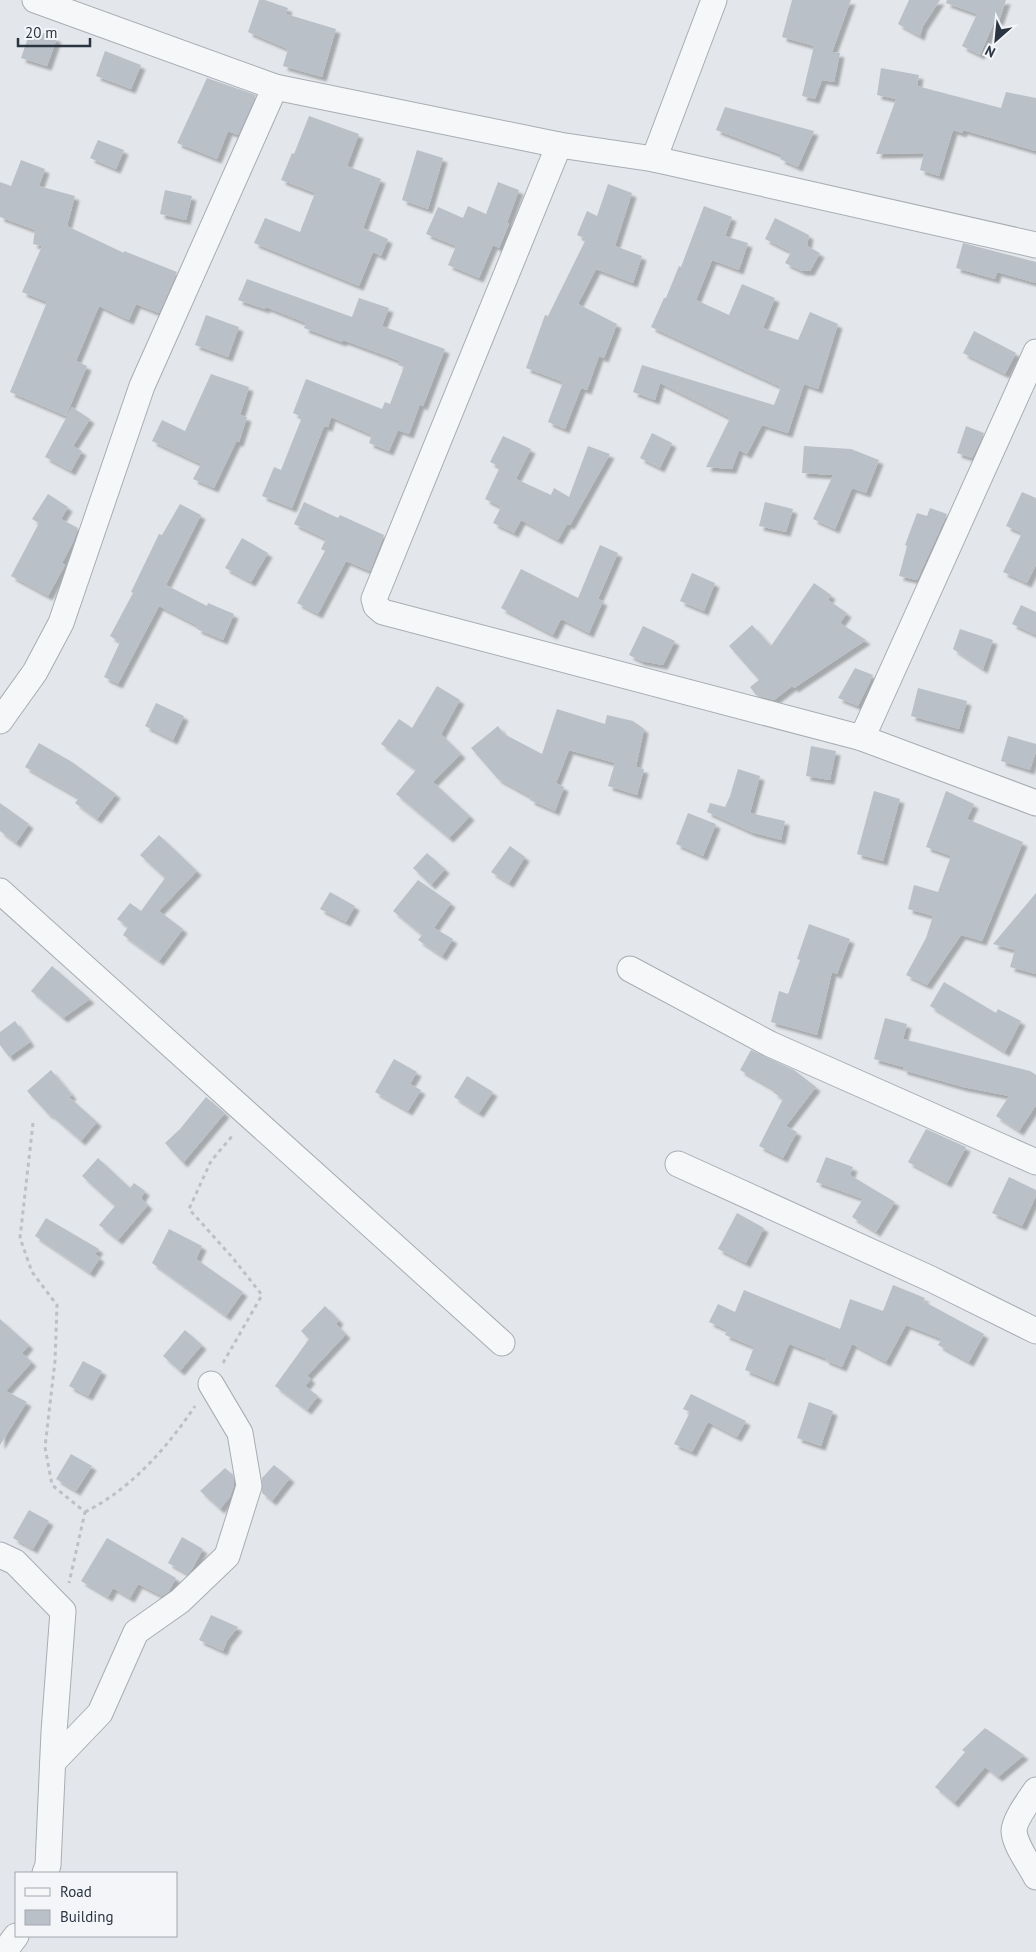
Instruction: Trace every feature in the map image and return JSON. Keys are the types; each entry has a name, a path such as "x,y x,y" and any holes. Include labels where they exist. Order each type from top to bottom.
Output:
{"street":[{"path":"35,0 275,86 559,145 654,159 1036,246"},
{"path":"654,159 714,0"},
{"path":"0,721 35,672 61,623 142,386 275,86"},
{"path":"559,145 374,599 376,606 383,612 862,738 1036,803"},
{"path":"862,738 1036,352"},
{"path":"0,890 502,1343"},
{"path":"630,969 770,1044 1036,1162"},
{"path":"678,1164 932,1279 1036,1331"},
{"path":"53,1762 100,1713 136,1632 180,1601 226,1556 249,1486 240,1432 211,1384"},
{"path":"0,1555 15,1562 63,1611 48,1866 45,1872"},
{"path":"1036,1790 1023,1809 1014,1829 1018,1845 1036,1876"},
{"path":"4,1952 15,1937"}],"path":[{"path":"85,1512 99,1505 140,1472 175,1437 211,1384 262,1295 232,1257 188,1209 211,1161 250,1116"},
{"path":"34,1123 20,1238 32,1272 57,1305 55,1361 45,1447 52,1485 85,1512"},
{"path":"63,1611 85,1512"}],"building":[{"path":"259,0 265,0 288,8 286,14 336,29 322,77 283,66 288,49 248,32"},
{"path":"792,0 851,0 832,52 840,53 834,82 822,80 815,99 802,96 814,46 782,37"},
{"path":"909,0 940,0 923,26 920,36 898,24"},
{"path":"947,0 1006,0 999,21 995,20 980,55 962,46 977,14 946,3"},
{"path":"31,29 57,38 47,66 21,58"},
{"path":"105,51 141,65 131,89 96,76"},
{"path":"881,68 919,75 917,86 1001,108 1006,92 1036,98 1036,151 963,130 962,133 953,130 939,176 920,170 924,153 876,154 896,99 877,95"},
{"path":"207,78 256,95 238,135 228,131 217,159 177,143"},
{"path":"725,107 814,131 798,167 780,159 782,155 716,130"},
{"path":"309,116 359,134 347,166 381,179 363,228 388,239 381,256 373,252 359,286 254,243 265,218 300,232 315,193 281,180"},
{"path":"98,140 124,150 116,169 90,158"},
{"path":"417,150 443,158 428,209 402,200"},
{"path":"21,160 45,169 39,186 75,196 67,226 124,253 124,251 177,272 159,313 136,304 129,320 99,306 76,361 87,366 66,416 10,392 47,302 22,292 42,246 33,244 35,230 0,217 0,182 11,186"},
{"path":"498,182 519,190 507,223 509,224 499,248 493,245 479,278 448,265 456,246 426,234 438,207 463,218 468,206 486,214"},
{"path":"608,184 632,193 615,246 642,256 633,283 596,269 578,304 617,324 604,358 599,356 587,390 581,388 565,429 548,422 563,382 526,368 545,315 548,316 586,239 577,235 587,211 597,216"},
{"path":"165,190 192,196 186,220 160,214"},
{"path":"704,206 732,217 725,236 748,243 739,270 712,260 696,300 729,315 742,284 775,298 763,328 798,340 810,312 838,324 818,389 804,384 788,433 762,425 747,454 739,450 732,469 706,467 730,418 660,383 655,400 633,392 642,365 774,405 781,387 651,327 664,298 666,298 679,266 681,267"},
{"path":"775,218 809,235 807,246 820,253 810,271 802,271 785,263 791,252 765,239"},
{"path":"963,243 1036,262 1036,283 997,272 995,279 956,268"},
{"path":"247,279 352,317 359,298 389,308 382,326 445,349 423,406 420,404 409,434 398,430 389,451 369,443 372,435 331,417 328,427 324,426 292,508 262,496 274,467 281,470 302,417 293,413 306,379 382,409 385,402 390,404 404,367 398,365 400,361 304,328 306,323 266,307 265,309 238,300"},
{"path":"206,315 239,327 228,357 195,345"},
{"path":"974,331 1016,353 1005,374 963,353"},
{"path":"211,374 249,387 240,415 247,417 239,442 236,442 214,488 193,479 201,464 152,441 162,420 185,431"},
{"path":"72,407 90,419 73,446 82,451 71,471 45,457"},
{"path":"966,426 984,433 972,458 957,453"},
{"path":"652,433 672,443 660,468 640,458"},
{"path":"503,436 531,449 516,479 551,495 554,488 569,497 588,446 610,454 570,525 567,524 558,540 521,520 514,533 493,523 501,507 485,499 500,467 490,462"},
{"path":"804,446 851,449 879,460 866,493 852,488 835,529 813,519 833,475 802,473"},
{"path":"1022,492 1036,498 1036,565 1027,583 1003,572 1022,533 1006,526"},
{"path":"48,494 68,507 61,519 78,528 62,563 65,565 48,596 11,576 39,523 32,519"},
{"path":"304,502 338,518 340,515 384,535 370,571 346,561 318,614 297,603 325,551 321,549 326,539 294,524"},
{"path":"765,502 793,509 786,532 759,526"},
{"path":"180,504 201,515 166,585 207,606 208,603 234,614 223,640 197,629 198,626 159,606 118,684 104,677 120,642 110,636 133,593 131,592 159,534 162,535"},
{"path":"930,508 947,514 917,580 899,576 907,546 905,545 917,513 927,516"},
{"path":"242,538 268,553 251,582 225,568"},
{"path":"600,545 618,553 598,599 603,601 589,633 561,619 553,635 501,608 521,569 578,598"},
{"path":"692,573 715,583 704,611 680,601"},
{"path":"814,583 831,595 828,600 847,613 840,623 866,640 794,688 792,686 774,700 756,695 750,687 759,680 729,646 752,625 771,646"},
{"path":"1021,605 1036,612 1036,635 1012,624"},
{"path":"643,626 675,641 663,665 641,661 629,655"},
{"path":"960,629 993,640 983,669 953,649"},
{"path":"855,668 873,675 858,706 838,698"},
{"path":"437,686 460,700 441,734 461,754 433,782 470,816 449,838 396,794 416,770 381,744 399,719 412,728"},
{"path":"918,688 967,701 959,729 911,716"},
{"path":"156,703 184,716 173,740 145,726"},
{"path":"557,709 605,724 607,715 633,721 644,729 636,767 644,769 637,795 608,786 615,763 569,750 556,783 564,787 555,811 530,800 531,797 498,779 471,748 498,726 504,734 542,754"},
{"path":"1008,736 1036,744 1036,751 1030,770 1001,761"},
{"path":"39,743 72,762 116,794 97,819 75,803 79,798 25,767"},
{"path":"811,746 836,751 830,780 806,776"},
{"path":"738,769 760,776 750,813 785,821 781,840 751,832 707,812 710,803 725,807"},
{"path":"874,791 900,799 883,861 857,854"},
{"path":"946,791 974,804 967,819 1023,842 982,941 961,935 927,985 906,975 926,938 933,916 908,909 914,885 938,892 951,856 926,847"},
{"path":"0,803 29,824 16,843 0,831"},
{"path":"688,813 716,824 703,856 676,844"},
{"path":"159,835 197,871 159,911 183,929 159,961 123,935 128,927 117,919 130,903 141,911 165,878 140,855"},
{"path":"510,846 525,857 509,883 491,872"},
{"path":"427,853 445,869 431,885 413,868"},
{"path":"418,880 451,903 434,928 453,939 442,956 418,940 422,935 393,911"},
{"path":"330,892 355,906 346,922 320,909"},
{"path":"1036,893 1036,974 1010,967 1015,950 993,944"},
{"path":"809,924 850,939 837,974 832,972 817,1035 771,1022 779,991 788,994 800,960 797,959"},
{"path":"52,966 90,999 63,1018 31,991"},
{"path":"944,982 996,1013 998,1009 1021,1021 1005,1052 930,1006"},
{"path":"885,1018 907,1024 903,1039 1030,1071 1036,1075 1036,1105 1019,1131 996,1116 1009,1096 963,1087 903,1070 903,1067 874,1059"},
{"path":"15,1021 30,1042 9,1057 0,1045 0,1032"},
{"path":"751,1050 794,1070 816,1087 786,1126 797,1132 783,1158 759,1146 783,1099 773,1092 775,1090 740,1070"},
{"path":"394,1059 417,1072 410,1084 421,1090 408,1111 375,1092"},
{"path":"51,1070 72,1095 69,1097 97,1122 81,1141 49,1115 27,1091"},
{"path":"467,1076 493,1092 479,1113 454,1097"},
{"path":"206,1097 225,1113 183,1163 165,1143 180,1129"},
{"path":"926,1129 966,1147 947,1183 908,1162"},
{"path":"826,1157 853,1167 850,1175 895,1202 876,1232 852,1217 863,1199 816,1182"},
{"path":"98,1158 130,1188 134,1183 145,1191 141,1198 148,1205 118,1240 99,1225 115,1206 82,1176"},
{"path":"1009,1177 1036,1190 1036,1196 1022,1226 992,1213"},
{"path":"737,1213 764,1228 746,1263 718,1249"},
{"path":"46,1218 99,1249 95,1254 100,1258 90,1273 35,1236"},
{"path":"169,1229 202,1246 196,1259 243,1292 226,1316 152,1263"},
{"path":"893,1285 925,1298 923,1301 984,1334 969,1362 938,1345 942,1339 906,1325 886,1362 852,1344 842,1367 789,1344 774,1382 745,1370 754,1347 725,1335 727,1330 709,1322 718,1304 735,1312 744,1290 840,1329 850,1299 883,1311"},
{"path":"325,1306 339,1320 336,1324 346,1334 307,1376 311,1379 305,1386 318,1396 307,1410 275,1386 309,1339 301,1331"},
{"path":"0,1319 29,1345 22,1353 32,1362 6,1391 27,1402 0,1445"},
{"path":"185,1330 202,1345 180,1371 163,1356"},
{"path":"83,1361 102,1371 88,1396 69,1386"},
{"path":"691,1394 746,1421 737,1437 708,1422 692,1452 674,1444 690,1412 683,1409"},
{"path":"809,1402 833,1411 821,1446 797,1438"},
{"path":"71,1454 92,1466 76,1491 56,1479"},
{"path":"274,1465 290,1478 272,1501 262,1493 262,1478"},
{"path":"225,1468 233,1475 234,1485 230,1497 220,1509 200,1491"},
{"path":"29,1510 49,1521 33,1549 13,1538"},
{"path":"182,1537 203,1549 188,1574 168,1563"},
{"path":"107,1538 176,1578 169,1591 162,1596 138,1584 130,1598 113,1588 108,1597 81,1581"},
{"path":"211,1615 238,1627 227,1641 223,1651 199,1640"},
{"path":"985,1728 1024,1755 998,1777 985,1767 954,1803 935,1787 965,1752 962,1750"}]}
